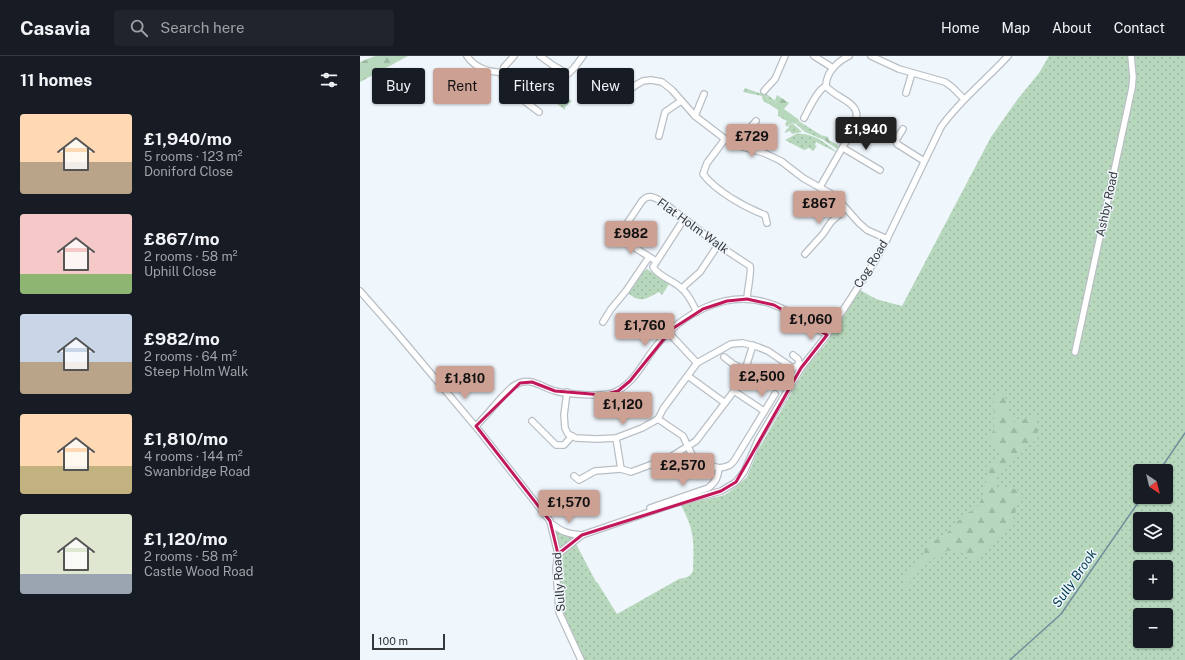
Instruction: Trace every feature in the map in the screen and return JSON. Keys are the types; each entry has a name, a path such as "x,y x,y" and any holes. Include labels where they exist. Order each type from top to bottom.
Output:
{"street":[{"path":"468,56 474,64 489,72 499,72"},
{"path":"504,68 514,56"},
{"path":"540,56 568,74 583,56"},
{"path":"764,90 775,79 785,56"},
{"path":"814,56 833,68"},
{"path":"804,118 819,92 826,86 826,82 833,68 849,56"},
{"path":"871,56 899,69 945,82 964,99"},
{"name":"Cog Road","path":"558,554 582,535 673,504 721,491 736,482 744,472 758,440 801,368 827,335 875,261 941,127 951,112 1008,56"},
{"name":"Ashby Road","path":"1074,352 1132,88 1133,77 1131,56"},
{"path":"906,93 912,73"},
{"path":"634,86 651,80 657,80 666,84 695,116 725,139 736,145 764,153 777,159 803,178 835,196 859,224 867,230 887,239"},
{"path":"820,187 856,125 857,118 853,106 847,100 826,86"},
{"path":"695,116 704,94"},
{"path":"659,136 665,112 681,101"},
{"path":"528,104 539,112"},
{"path":"745,148 749,129 756,121"},
{"path":"903,129 896,140 897,144 912,153 918,159 924,161"},
{"path":"725,139 707,163 703,174 713,184 745,206 765,214 766,223"},
{"path":"843,148 880,170"},
{"name":"Flat Holm Walk","path":"649,257 624,241 622,231 642,201 648,197 654,197 663,202 718,246 751,267 747,299"},
{"path":"805,254 823,234 831,222 845,209"},
{"path":"684,219 653,267 655,270 682,288 688,295 697,312"},
{"path":"682,288 700,272 718,246"},
{"path":"603,322 649,257 656,261"},
{"path":"360,291 476,426 551,524"},
{"path":"476,426 512,387 520,383 532,382 555,391 566,392 603,395 618,391 630,381 656,346 669,333 697,312 721,302 747,299 777,306 827,335"},
{"path":"669,333 697,364"},
{"path":"566,392 564,415 565,428 568,434 576,438 616,438 642,428 658,418 663,409 697,364 732,344 743,343 753,345 768,351 793,368"},
{"path":"574,476 579,480 596,471 621,469 630,472 669,458 696,441 734,391 745,370 753,345"},
{"path":"784,383 793,368 797,366 799,362 794,355"},
{"path":"724,358 745,370"},
{"path":"688,376 725,403"},
{"path":"734,391 764,412"},
{"path":"658,418 683,436 692,455 706,464 719,468 730,465 734,461 775,394"},
{"path":"532,421 552,442 556,444 564,444 572,436"},
{"path":"616,438 621,469"},
{"path":"650,508 708,488 714,484 717,479 719,468"},
{"name":"Cog Road","path":"551,524 560,531 582,535"},
{"name":"Sully Road","path":"551,524 558,554 556,568 559,612 581,660"}],"highlighted area":[{"path":"747,299 774,305 827,335 801,368 736,482 721,491 582,535 558,554 550,521 476,426 520,383 532,382 555,391 603,395 618,391 630,381 672,329 703,309 727,301"}],"green space":[{"path":"375,56 408,56 386,68 372,68 372,76 360,82 360,62"},
{"path":"1049,56 1185,56 1185,660 583,660 562,614 560,562 565,550 575,542 596,582 617,614 679,579 689,576 693,571 693,537 686,514 681,505 725,495 747,477 758,450 807,366 826,344 860,290 876,299 902,306 991,137 1017,100 1039,73"},
{"path":"745,88 759,93 764,92 778,103 768,100 767,96 762,98 762,96 743,92"},
{"path":"777,95 789,103 784,109 800,122 796,124 792,123 787,127 785,124 787,121 778,116 778,110 764,102 762,98 767,96 768,100 777,103 775,100"},
{"path":"557,104 568,104 565,107 565,110"},
{"path":"800,122 821,135 824,140 805,132 796,124"},
{"path":"792,123 802,132 792,134 790,131 784,133"},
{"path":"796,134 813,136 836,152 816,142 815,145 817,146 813,151 809,148 804,150 785,140"},
{"path":"821,135 828,137 829,140 839,146 837,149 824,140"},
{"path":"647,269 669,284 662,295 659,292 644,299 638,299 628,293 643,271"},
{"path":"1000,391 1005,397 1012,421 1017,423 1027,418 1035,417 1038,426 1037,439 1009,461 995,481 997,487 1010,487 1019,491 1020,498 1011,525 987,548 981,558 974,560 952,549 936,556 919,571 905,588 902,585 906,576 924,557 925,546 948,532 964,515 977,508 981,500 993,462 1001,454 999,448 989,439 994,429 994,397 996,393"},
{"path":"556,530 576,537 560,549"}],"waterway":[{"name":"Sully Brook","path":"1164,464 1185,433"},
{"name":"Sully Brook","path":"1010,660 1061,614 1137,504"}]}
